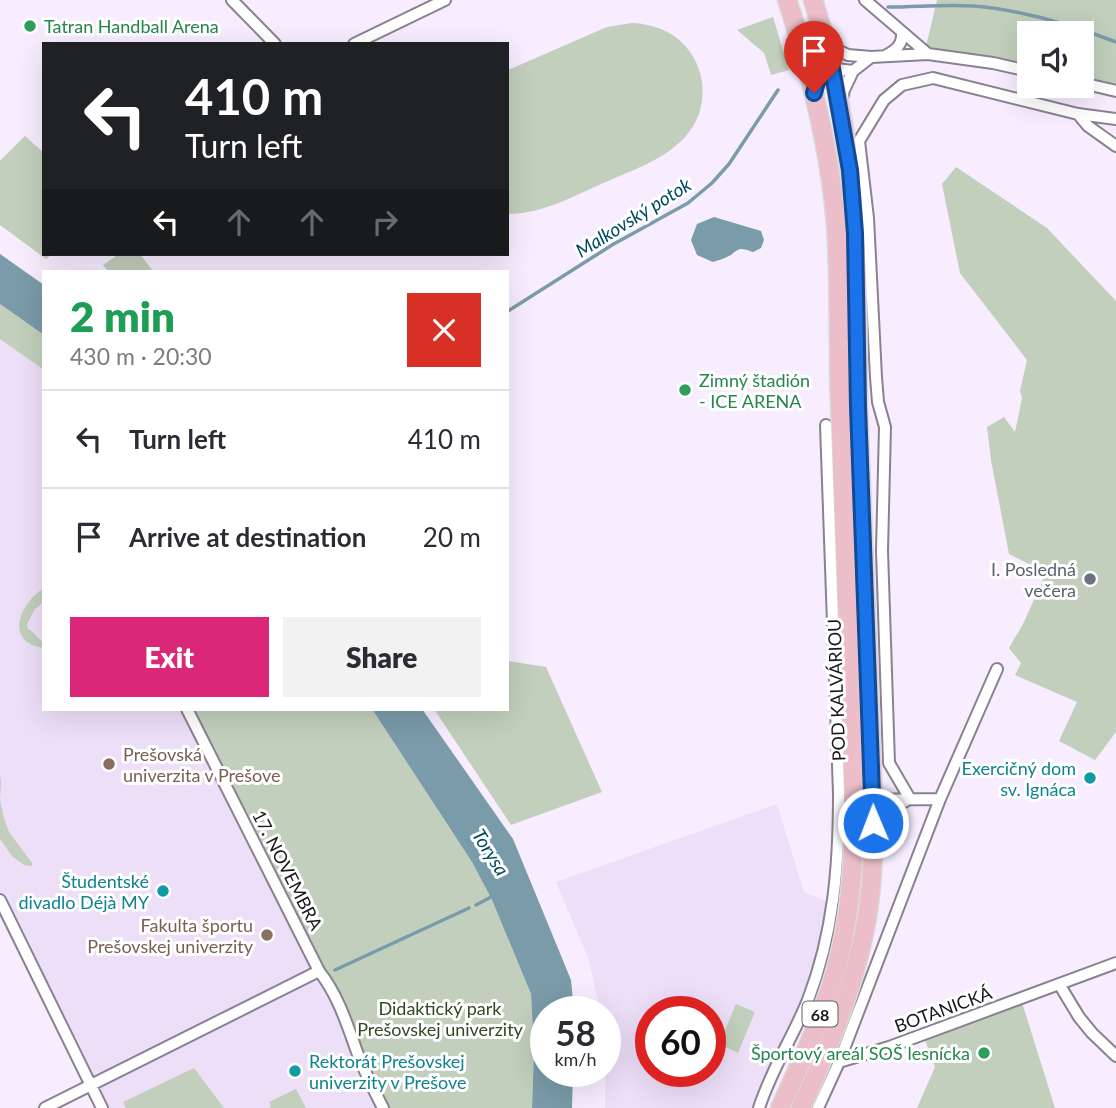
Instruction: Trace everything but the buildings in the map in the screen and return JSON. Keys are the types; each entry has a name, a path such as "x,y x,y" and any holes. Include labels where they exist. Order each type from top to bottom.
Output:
{"main road":[{"name":"68","path":"787,0 814,93"},
{"name":"68","path":"813,0 831,63"},
{"name":"POD KALVÁRIOU","path":"801,1108 831,1038 861,946 870,895 873,847 855,234 850,170 831,63"},
{"name":"POD KALVÁRIOU","path":"780,1108 813,1034 837,965 847,916 854,849 839,393 837,237 830,173 814,93"}],"street":[{"path":"232,0 273,42"},
{"path":"358,42 444,0"},
{"path":"865,0 928,54 933,78"},
{"path":"794,19 809,46 836,69 853,71"},
{"path":"884,57 898,48 902,32"},
{"path":"824,35 831,47 848,55 884,57 928,54 1017,68"},
{"path":"814,93 817,82 831,63 848,55"},
{"path":"840,109 844,90 853,71 871,57"},
{"path":"911,799 889,763 882,551 885,427 878,402 868,218 859,141 884,100 902,85 933,78 1078,114 1116,120"},
{"path":"1094,86 1116,91"},
{"path":"1078,114 1116,146"},
{"name":"POD KALVÁRIOU","path":"759,1108 818,971 834,904 839,847 839,793 826,425"},
{"path":"818,1108 839,1062 940,799 997,669"},
{"name":"17. NOVEMBRA","path":"188,711 319,971 345,1017 364,1068 383,1108"},
{"path":"873,847 879,823 886,812 911,799"},
{"path":"854,800 940,799"},
{"path":"0,900 102,1108"},
{"name":"BOTANICKÁ","path":"839,1062 889,1047 1116,963"},
{"path":"45,1108 319,971"},
{"path":"1059,984 1079,1017 1116,1056"}],"shaded area":[{"name":"Prešovská univerzita v Prešove","path":"0,339 42,369 42,711 192,711 382,1108 101,1108 0,904"},
{"path":"777,804 804,892 834,904 818,971 775,1069 769,1068 753,1108 605,1108 605,1087 621,1087 621,996 597,996 589,960 556,882"}],"green space":[{"path":"937,0 1116,0 1116,84 1094,80 1094,21 1017,21 1017,69 924,55"},
{"path":"773,17 789,70 771,75 764,53 737,30"},
{"path":"632,23 660,28 676,37 689,50 698,68 703,94 697,118 677,145 648,164 555,204 509,214 509,70 607,27"},
{"path":"25,136 42,151 42,256 50,256 46,259 0,225 0,161"},
{"path":"956,167 1047,228 1116,301 1116,732 1095,760 1059,741 1077,702 1015,675 1021,663 1009,648 1043,580 1039,569 1009,554 987,427 1004,417 1015,432 1027,360 960,273 942,184"},
{"path":"116,256 142,256 152,270 107,270 103,265"},
{"path":"0,304 42,334 42,369 0,339"},
{"path":"42,590 42,604 35,609 27,624 28,629 42,640 42,647 23,638 20,630 23,612"},
{"path":"509,661 546,667 602,792 511,825 435,711 509,711"},
{"name":"Didaktický park Prešovskej univerzity","path":"192,711 373,711 472,862 492,900 531,994 532,1108 382,1108"},
{"path":"0,800 9,832 32,866 24,865 12,856 0,839"},
{"name":"Športový areál SOŠ lesnícka","path":"1020,996 1055,1108 917,1108 935,1067 922,1032"},
{"path":"736,1004 755,1012 738,1053 726,1047 726,1028"},
{"path":"194,1068 224,1108 126,1108 123,1102"},
{"path":"296,1089 306,1108 269,1108 269,1102"}],"water":[{"path":"714,217 761,231 764,240 761,248 753,252 739,249 713,262 697,255 691,240 697,224"},
{"path":"0,254 42,284 42,334 0,304"},
{"name":"Torysa","path":"373,711 423,711 513,839 571,980 573,996 531,996 492,900 472,862"},
{"path":"533,1087 573,1087 572,1108 532,1108"}],"waterway":[{"name":"Malkovský potok","path":"888,7 953,5 992,8 1046,19 1116,42"},
{"name":"Malkovský potok","path":"509,310 612,245 688,203 729,164 778,90"},
{"path":"476,905 493,896"},
{"path":"335,970 469,908"}],"place":[{"name":"Tatran Handball Arena","path":"30,26"},
{"name":"Zimný štadión - ICE ARENA","path":"685,390"},
{"name":"I. Posledná večera","path":"1090,579"},
{"name":"Prešovská univerzita v Prešove","path":"109,764"},
{"name":"Exercičný dom sv. Ignáca","path":"1090,778"},
{"name":"Študentské divadlo Déjà MY","path":"163,891"},
{"name":"Fakulta športu Prešovskej univerzity","path":"267,935"},
{"name":"Športový areál SOŠ lesnícka","path":"984,1053"},
{"name":"Rektorát Prešovskej univerzity v Prešove","path":"295,1071"}],"route":[{"path":"814,93 817,82 831,63 850,170 855,234 858,407 873,823"}]}
